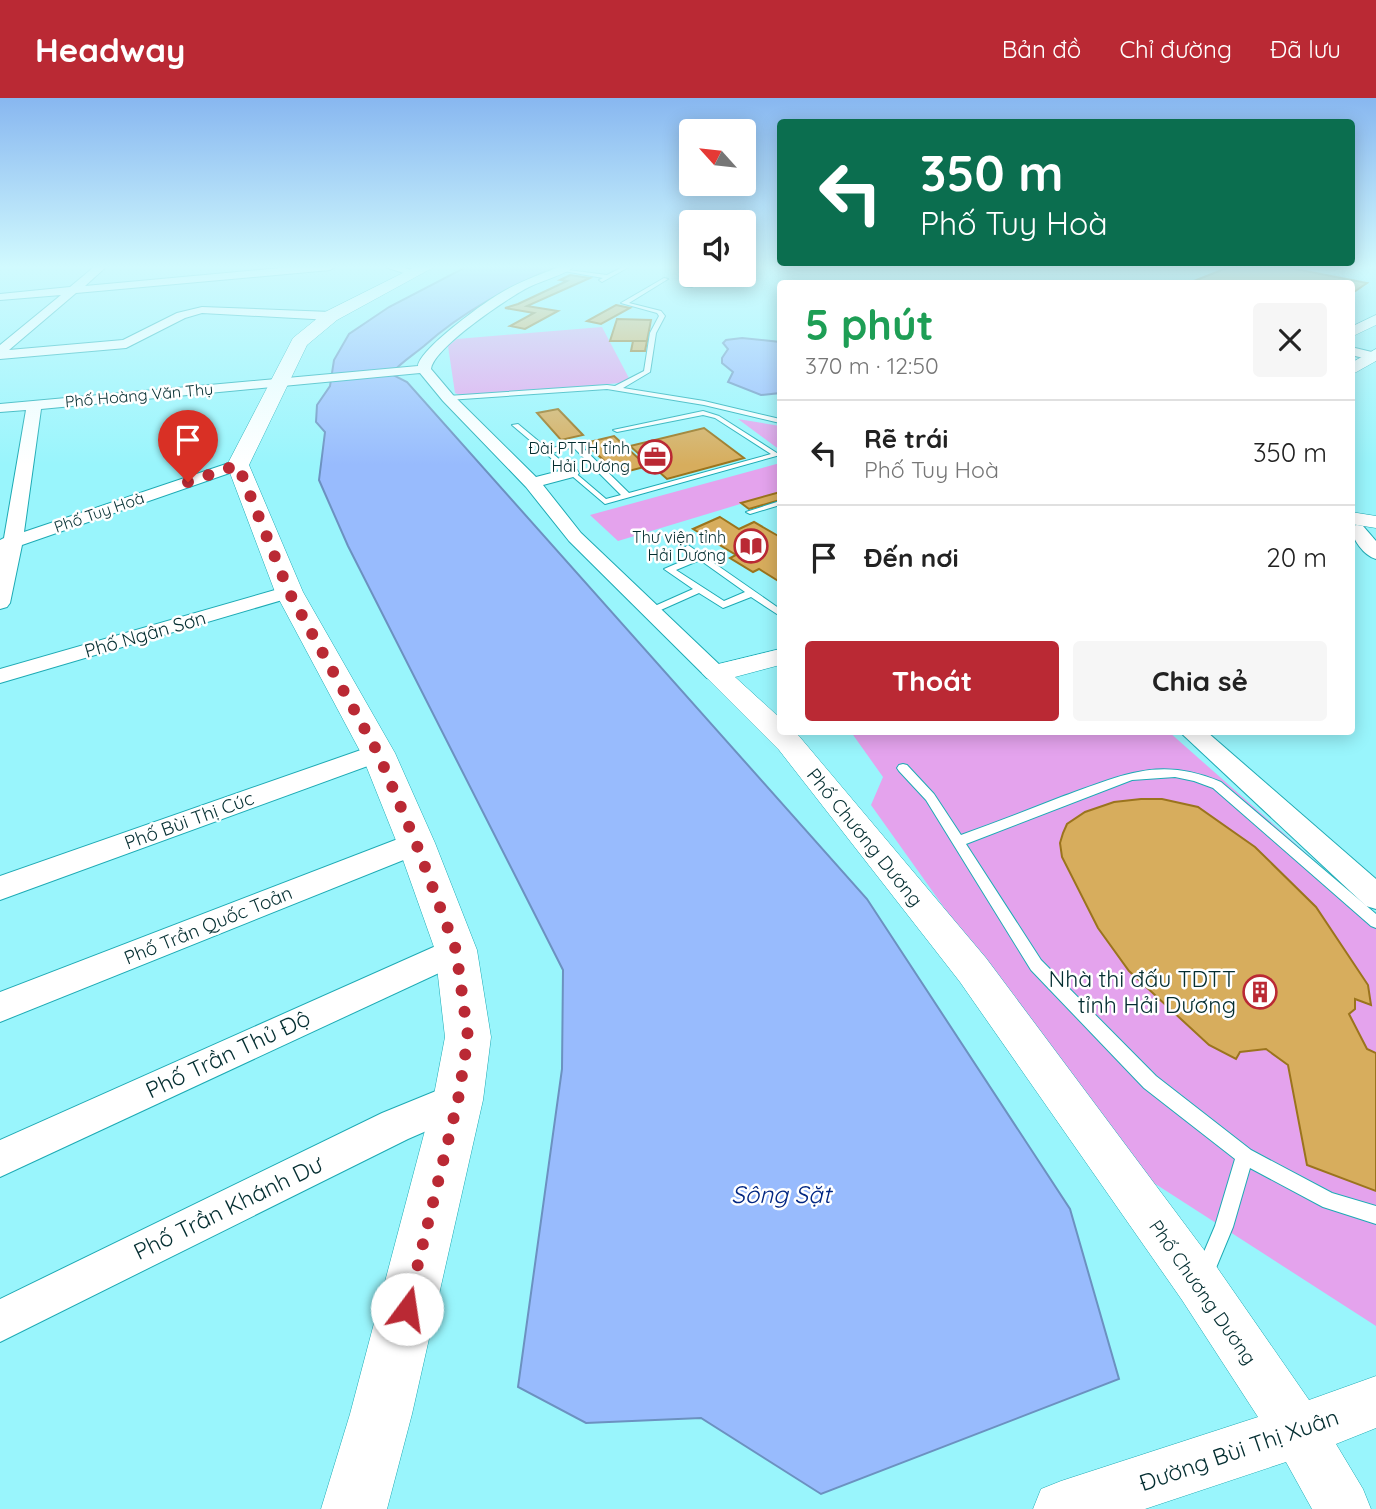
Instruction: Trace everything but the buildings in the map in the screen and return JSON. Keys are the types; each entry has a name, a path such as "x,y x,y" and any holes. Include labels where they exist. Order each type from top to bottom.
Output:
{"main road":[{"path":"310,333 299,342 294,381 238,465 289,592 378,753 416,843 456,950 468,1037 458,1100 381,1414 354,1509"}],"street":[{"path":"0,353 23,333"},
{"path":"0,353 127,344 148,333"},
{"path":"415,370 456,333"},
{"path":"1355,352 1375,355"},
{"path":"1355,367 1375,355"},
{"name":"Phố Hoàng Văn Thụ","path":"0,408 415,370"},
{"name":"Phố Chương Dương","path":"415,370 448,398 532,483 575,537 715,673 777,723"},
{"path":"0,603 6,544 34,404"},
{"name":"Phố Tuy Hoà","path":"6,544 238,465"},
{"path":"532,483 571,473"},
{"path":"1362,527 1376,553"},
{"name":"Phố Ngân Sơn","path":"0,676 289,592"},
{"path":"715,673 777,658"},
{"path":"1195,735 1376,897"},
{"name":"Phố Chương Dương","path":"795,737 972,970 1199,1283 1298,1431 1343,1509"},
{"name":"Phố Bùi Thị Cúc","path":"0,888 378,753"},
{"name":"Phố Trần Quốc Toản","path":"0,1007 416,843"},
{"name":"Phố Trần Thủ Độ","path":"0,1159 456,950"},
{"name":"Phố Trần Khánh Dư","path":"0,1321 395,1126 458,1100"},
{"name":"Đường Bùi Thị Xuân","path":"1061,1509 1298,1431 1376,1402"}],"lane":[{"path":"617,388 647,372 653,333"},
{"path":"448,398 585,387 617,388 705,403 777,420"},
{"path":"516,425 605,502 777,455 717,417 703,413 617,430"},
{"path":"547,452 574,444 627,496"},
{"path":"750,512 777,504"},
{"path":"688,548 777,611"},
{"path":"701,557 669,569 723,605 751,593"},
{"path":"651,611 699,590"},
{"path":"903,768 930,797 1018,937 1053,983 1150,1082 1245,1156 1329,1201 1376,1216"},
{"path":"959,841 1131,776 1180,772 1198,775 1217,785 1376,922"},
{"path":"1199,1283 1224,1227 1245,1156"}],"shaded area":[{"path":"531,333 605,333 631,382 464,397 455,393 448,346 457,339"},
{"path":"738,419 777,426 777,448"},
{"path":"777,464 777,493 618,541 590,515"},
{"path":"853,735 1172,735 1376,915 1376,1326 1129,1167 871,805 883,777"}],"water":[{"name":"Sông Sặt","path":"439,333 391,374 407,382 867,899 1070,1209 1119,1379 821,1494 701,1418 586,1423 518,1387 562,1069 563,970 348,546 319,480 325,432 316,422 317,405 330,386 334,360 349,334"},
{"path":"742,338 777,342 777,393 761,395 728,382 733,372 722,363 728,349 723,343 726,340"}],"place":[{"name":"Đài PTTH tỉnh Hải Dương","path":"655,457"},
{"name":"Thư viện tỉnh Hải Dương","path":"751,546"},
{"name":"Nhà thi đấu TDTT tỉnh Hải Dương","path":"1260,992"}],"route":[{"path":"188,482 238,465 289,592 378,753 416,843 456,950 468,1037 458,1100 407,1309"}]}
